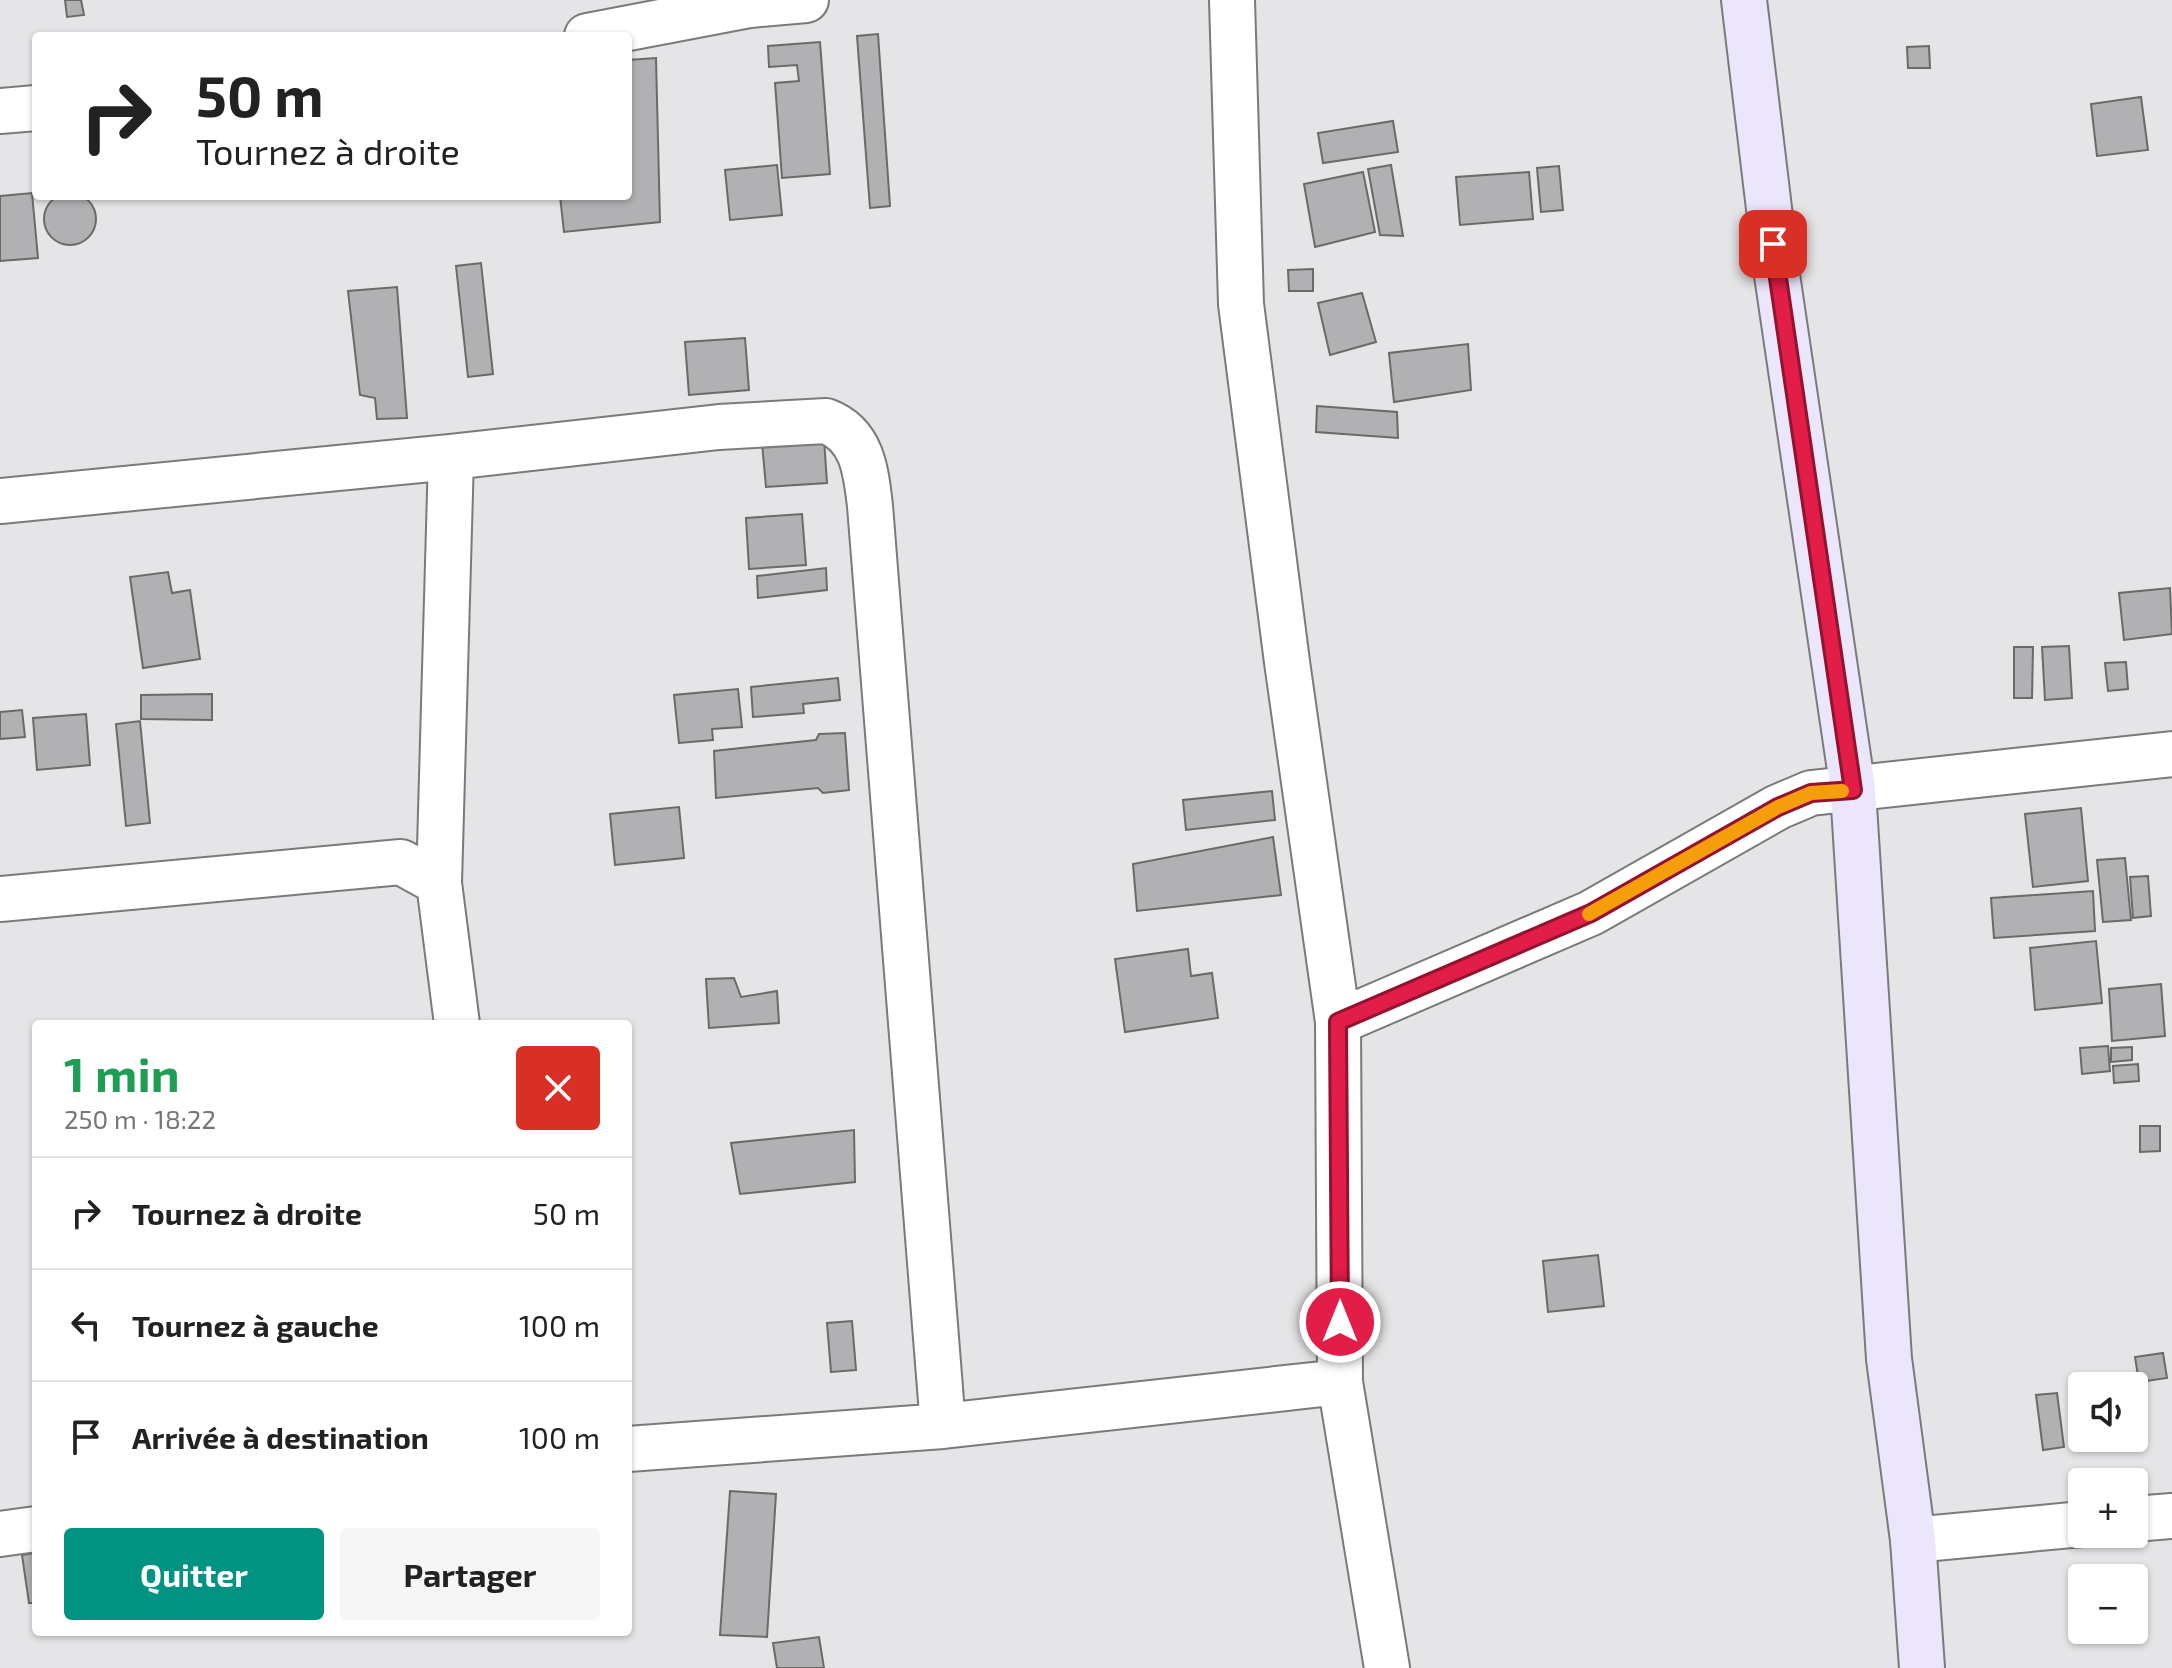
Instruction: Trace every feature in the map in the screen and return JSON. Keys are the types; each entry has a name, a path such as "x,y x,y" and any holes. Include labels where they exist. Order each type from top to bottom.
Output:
{"street":[{"path":"590,24 806,0"},
{"path":"1232,0 1241,304 1338,1022 1340,1382 1387,1668"},
{"path":"1744,0 1777,275 1853,790 1889,1359 1913,1540 1922,1668"},
{"path":"0,111 32,108"},
{"path":"0,501 451,457 719,427 826,421 840,426 850,436 864,460 943,1426"},
{"path":"451,457 439,883 456,1020"},
{"path":"1338,1022 1591,913 1778,807 1811,793 2172,754"},
{"path":"0,899 401,862 439,883"},
{"path":"632,1449 943,1426 1340,1382"},
{"path":"2148,1518 2172,1516"},
{"path":"1913,1540 2068,1525"},
{"path":"0,1534 32,1530"}],"building":[{"path":"65,0 81,0 84,15 67,17"},
{"path":"878,34 890,206 870,208 857,36"},
{"path":"820,42 830,174 782,178 775,83 799,81 797,65 769,67 768,46"},
{"path":"1929,46 1930,68 1908,68 1907,47"},
{"path":"656,58 660,222 564,232 560,200 632,200 632,60"},
{"path":"2141,97 2148,150 2097,156 2091,104"},
{"path":"1393,121 1398,152 1323,163 1318,133"},
{"path":"777,165 782,215 730,220 725,170"},
{"path":"1391,165 1403,236 1380,235 1368,169"},
{"path":"1559,166 1563,210 1541,212 1537,168"},
{"path":"1363,172 1375,232 1315,247 1304,184"},
{"path":"1529,172 1533,219 1460,225 1456,177"},
{"path":"32,193 38,258 0,261 0,196"},
{"path":"53,200 87,200 94,209 94,229 80,243 60,243 46,229 46,209"},
{"path":"481,263 493,374 468,377 456,266"},
{"path":"1313,269 1313,291 1289,291 1288,270"},
{"path":"397,287 407,418 377,419 375,398 360,395 348,291"},
{"path":"1362,293 1376,342 1330,355 1318,303"},
{"path":"745,338 749,390 689,395 685,342"},
{"path":"1468,344 1471,390 1394,402 1389,353"},
{"path":"1317,406 1397,412 1398,438 1316,432"},
{"path":"824,439 827,483 766,487 762,443"},
{"path":"802,514 806,565 749,569 746,518"},
{"path":"826,568 827,590 758,598 757,576"},
{"path":"168,572 172,593 190,590 200,659 143,668 130,577"},
{"path":"2170,588 2172,634 2124,640 2119,593"},
{"path":"2069,646 2072,698 2045,700 2042,647"},
{"path":"2014,647 2033,647 2032,698 2014,698"},
{"path":"2126,662 2128,689 2108,691 2105,663"},
{"path":"838,678 840,700 803,704 804,713 753,717 751,687"},
{"path":"738,689 742,727 712,729 713,740 679,743 674,695"},
{"path":"212,694 212,720 141,719 141,695"},
{"path":"22,710 25,737 0,739 0,712"},
{"path":"86,714 90,765 37,770 33,718"},
{"path":"140,721 150,823 126,826 116,724"},
{"path":"845,733 849,790 823,793 818,788 716,798 714,751 816,740 819,734"},
{"path":"1272,791 1275,820 1186,830 1183,800"},
{"path":"679,807 684,858 615,865 610,814"},
{"path":"2081,808 2088,881 2033,887 2025,814"},
{"path":"1273,837 1281,895 1137,911 1133,864"},
{"path":"2125,858 2131,920 2103,922 2097,860"},
{"path":"2148,876 2151,916 2133,918 2130,877"},
{"path":"2093,891 2095,931 1994,938 1991,898"},
{"path":"2096,941 2102,1003 2035,1010 2030,948"},
{"path":"1188,949 1191,976 1212,973 1218,1018 1125,1032 1115,959"},
{"path":"734,978 741,997 777,991 779,1023 709,1028 706,979"},
{"path":"2161,984 2165,1036 2112,1041 2109,989"},
{"path":"2108,1046 2110,1071 2082,1074 2080,1048"},
{"path":"2132,1047 2132,1060 2111,1062 2111,1048"},
{"path":"2138,1064 2139,1081 2114,1083 2113,1066"},
{"path":"2140,1126 2160,1126 2160,1151 2140,1152"},
{"path":"854,1130 855,1182 740,1194 731,1143"},
{"path":"1598,1255 1604,1306 1548,1312 1543,1261"},
{"path":"852,1321 856,1370 831,1372 827,1323"},
{"path":"2163,1353 2167,1378 2148,1381 2148,1372 2137,1372 2135,1357"},
{"path":"2057,1393 2064,1447 2043,1450 2036,1395"},
{"path":"730,1491 776,1494 767,1637 720,1635"},
{"path":"32,1554 32,1603 29,1603 22,1555"},
{"path":"819,1637 824,1668 777,1668 773,1643"}],"slow traffic":[{"path":"1589,914 1778,807 1811,793 1842,791"}],"route":[{"path":"1340,1322 1338,1022 1591,913 1778,807 1811,793 1853,790 1773,244"}]}
